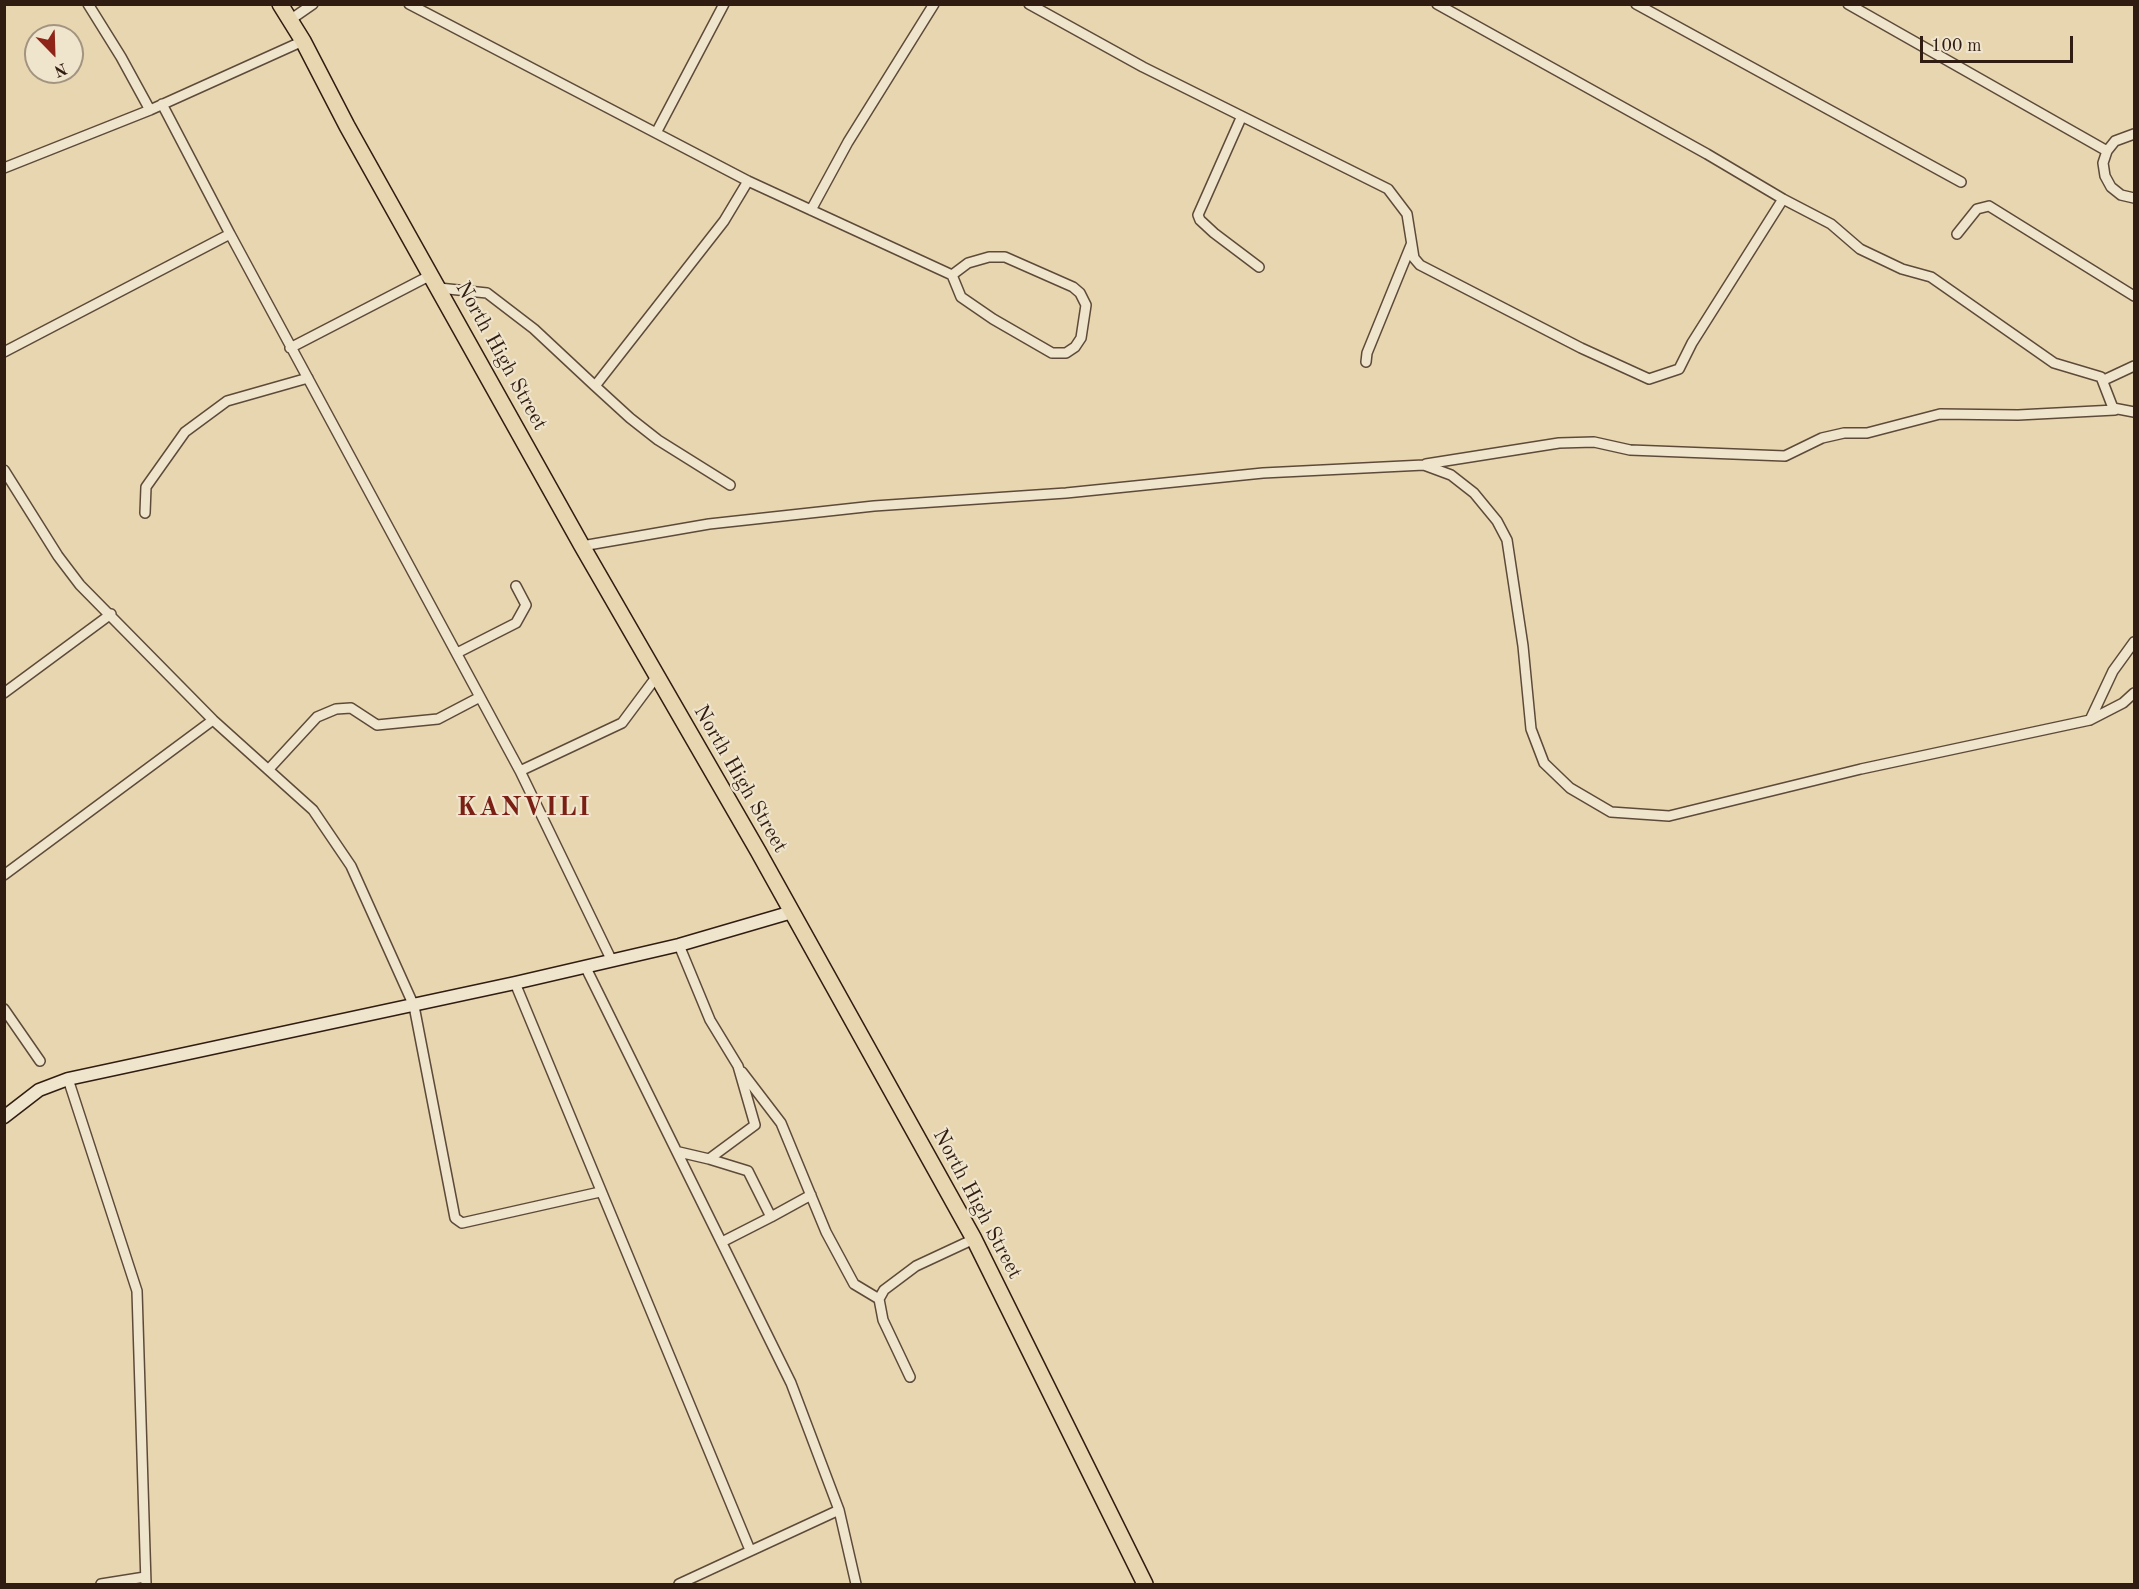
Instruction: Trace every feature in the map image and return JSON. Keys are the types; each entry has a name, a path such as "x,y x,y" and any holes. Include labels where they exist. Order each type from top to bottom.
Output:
{"highway":[{"name":"North High Street","path":"280,4 303,41 347,126 582,546 792,912 974,1239 1145,1584"}],"main road":[{"path":"4,1118 39,1090 68,1079 515,984 611,959 679,945 792,912"}],"street":[{"path":"88,4 122,57 150,110"},
{"path":"290,20 313,4"},
{"path":"409,4 748,181 952,275 961,297 993,320 1052,353 1066,353 1075,347 1081,338 1086,305 1080,293 1072,287 1005,257 988,256 968,263 952,275"},
{"path":"656,133 724,4"},
{"path":"811,210 848,142 934,4"},
{"path":"1029,4 1241,118 1388,189 1407,214 1414,258 1420,265 1581,348 1649,379 1679,369 1692,343 1783,200"},
{"path":"1437,4 1707,154 1783,200 1831,224 1860,249 1902,269 1931,277 2054,363 2104,380 2134,366"},
{"path":"1636,4 1961,182"},
{"path":"1848,4 2107,151"},
{"path":"4,168 150,110 303,41"},
{"path":"162,104 290,348 520,771 611,959"},
{"path":"1241,118 1198,215 1200,220 1214,233 1259,267"},
{"path":"2134,134 2115,141 2107,151 2103,164 2105,176 2111,187 2121,195 2134,198"},
{"path":"595,386 724,221 748,181"},
{"path":"1957,234 1977,209 1989,206 2134,296"},
{"path":"4,352 230,234"},
{"path":"1366,362 1367,353 1411,245"},
{"path":"290,348 431,275"},
{"path":"439,288 487,293 534,329 630,418 658,440 730,485"},
{"path":"145,513 146,487 185,432 227,401 308,378"},
{"path":"2104,380 2115,410"},
{"path":"582,546 709,524 874,506 1066,493 1263,473 1424,465 1559,442 1594,442 1630,450 1785,456 1822,438 1844,433 1868,433 1940,414 2018,415 2115,410 2134,412"},
{"path":"1424,465 1451,475 1474,493 1497,521 1507,540 1523,646 1531,729 1545,763 1570,788 1611,812 1669,816 1861,769 2090,720 2123,703 2134,693"},
{"path":"4,470 58,556 80,585 213,720 313,810 351,866 414,1006 455,1218 462,1223 600,1192"},
{"path":"457,653 516,623 526,605 516,586"},
{"path":"4,693 111,614"},
{"path":"2090,720 2113,671 2134,642"},
{"path":"520,771 622,723 630,716 657,676"},
{"path":"269,769 317,717 336,709 351,708 377,725 438,719 480,698"},
{"path":"4,875 213,720"},
{"path":"679,945 710,1020 738,1066 781,1124 826,1232 854,1284 879,1299"},
{"path":"585,966 679,1152 791,1383 839,1510 856,1584"},
{"path":"515,984 750,1550"},
{"path":"4,1009 40,1061"},
{"path":"709,1159 755,1125 738,1066"},
{"path":"68,1079 137,1291 145,1581 101,1584"},
{"path":"679,1152 748,1171 771,1217"},
{"path":"722,1242 811,1196"},
{"path":"910,1377 883,1320 879,1299 884,1290 916,1266 974,1239"},
{"path":"679,1584 699,1580 750,1550 839,1510"}],"district":[{"name":"KANVILI","path":"524,808"}]}
